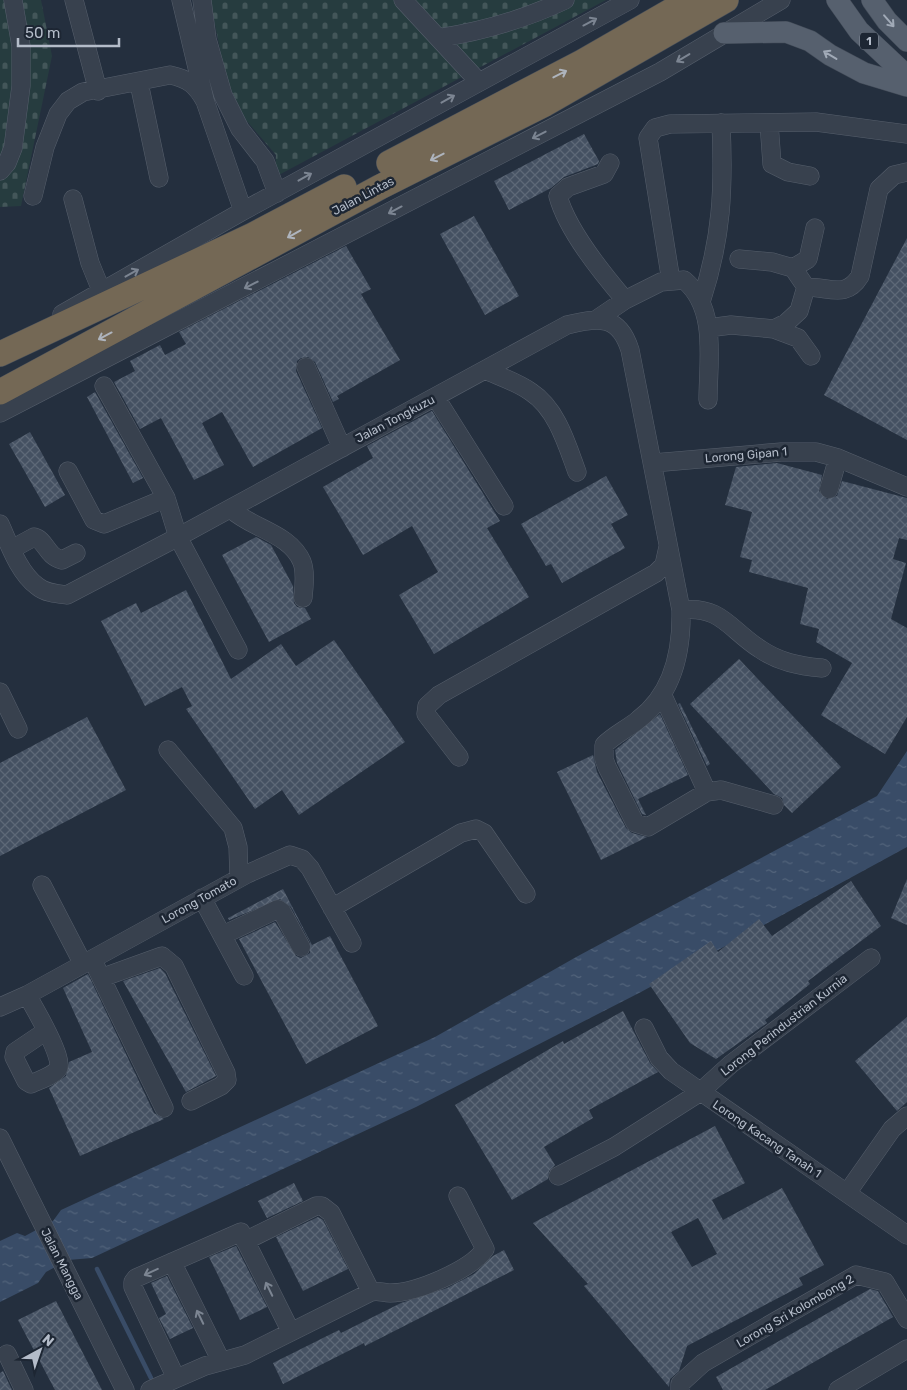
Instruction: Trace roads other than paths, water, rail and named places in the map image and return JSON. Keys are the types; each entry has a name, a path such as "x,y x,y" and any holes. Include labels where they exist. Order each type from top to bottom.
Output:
{"highway":[{"name":"Jalan Lintas","path":"0,392 380,187 545,104 586,70 690,0"},
{"name":"Jalan Lintas","path":"0,353 253,235 727,0"}],"main road":[{"name":"1","path":"837,0 859,31 907,76"},
{"name":"1","path":"872,0 887,20 907,41"},
{"path":"720,36 786,32 810,42 830,56 864,73 907,86"}],"street":[{"path":"0,171 7,163 12,148 21,86 21,46 13,0"},
{"path":"74,0 98,91"},
{"path":"181,0 206,101 243,211"},
{"path":"202,0 207,39 222,95 240,129 265,161 277,193"},
{"path":"403,0 480,82"},
{"path":"439,38 491,28 565,0"},
{"path":"0,353 101,290 630,0"},
{"path":"720,36 728,17 727,0"},
{"path":"0,413 660,72 781,0"},
{"path":"864,73 907,94"},
{"path":"33,196 45,146 58,114 68,102 83,92 139,83 170,75 184,78 196,84 206,101"},
{"path":"139,83 159,178"},
{"path":"671,281 648,138 655,128 670,124 816,122 907,134"},
{"path":"702,302 712,270 719,234 723,182 721,123"},
{"path":"769,123 772,164 788,172 810,176"},
{"path":"610,163 604,174 568,187 558,196 562,214 598,268 625,300"},
{"path":"806,287 844,291 854,286 860,276 879,189 894,174 907,172"},
{"path":"73,199 90,263 101,290"},
{"path":"793,268 808,259 815,228"},
{"path":"738,258 772,262 793,268 806,287"},
{"path":"597,319 625,300 661,282 684,280 695,289 702,302 708,328 708,400"},
{"path":"774,329 786,323 799,311 806,287"},
{"path":"597,319 617,325 625,334 653,463 681,610 681,634 677,654 671,678 662,696 639,720 614,735 604,744 604,759 635,823 648,827 707,792 721,790 774,805"},
{"name":"Jalan Tongkuzu","path":"0,524 24,570 37,586 52,593 67,595 231,509 568,325 597,319"},
{"path":"708,328 731,325 774,329 798,338 811,356"},
{"path":"306,367 342,448"},
{"path":"485,370 533,393 544,405 561,429 577,472"},
{"path":"104,386 166,498 178,537 238,650"},
{"path":"436,398 504,506"},
{"name":"Lorong Gipan 1","path":"653,463 794,451 816,452 838,458 907,487"},
{"path":"829,489 838,458"},
{"path":"68,471 94,520 104,524 166,498"},
{"path":"231,509 242,519 280,537 289,544 302,562 304,598"},
{"path":"12,548 34,536 40,539 54,558 62,560 76,553"},
{"path":"459,757 426,714 427,706 439,695 482,669 656,573 664,565 668,546"},
{"path":"681,610 698,608 711,612 757,648 782,662 822,668"},
{"path":"0,692 18,729"},
{"path":"662,696 707,792"},
{"path":"168,750 233,828 238,847 239,878"},
{"path":"332,908 461,833 476,829 484,833 526,894"},
{"name":"Lorong Tomato","path":"0,1014 13,1001 239,878 290,855 302,859 310,868 352,944"},
{"path":"42,885 87,962 101,978 164,1108"},
{"path":"202,898 244,976"},
{"path":"223,935 278,909 282,912 301,947"},
{"path":"101,978 162,956 174,966 226,1073 227,1080 221,1086 191,1101"},
{"name":"Lorong Perindustrian Kurnia","path":"558,1176 614,1147 699,1093 731,1064 871,958"},
{"path":"13,1001 46,1032"},
{"name":"Lorong Kacang Tanah 1","path":"644,1028 664,1065 699,1093 907,1235"},
{"path":"847,1193 881,1142 907,1116"},
{"name":"Jalan Mangga","path":"0,1138 26,1202 71,1293 115,1390"},
{"name":"Jalan Mangga","path":"0,1159 26,1202"},
{"path":"150,1390 221,1361 245,1355 371,1292 380,1290 389,1293 406,1290 442,1278 479,1258 485,1249 458,1196"},
{"path":"245,1241 316,1206 322,1206 331,1212 371,1292"},
{"path":"176,1378 133,1287 136,1278 241,1232 291,1332"},
{"path":"172,1262 221,1361"},
{"name":"Lorong Sri Kolombong 2","path":"680,1390 680,1384 703,1363 856,1275 885,1282 907,1319"},
{"name":"Jalan Mangga","path":"71,1293 125,1390"},
{"path":"838,1390 907,1349"},
{"path":"7,1354 24,1390"}],"water":[{"path":"907,751 907,847 641,992 416,1107 92,1258 68,1260 46,1272 38,1283 0,1302 0,1241 17,1233 25,1236 53,1221 61,1210 435,1037 578,956 877,796"}],"waterway":[{"path":"97,1269 151,1378"}]}
